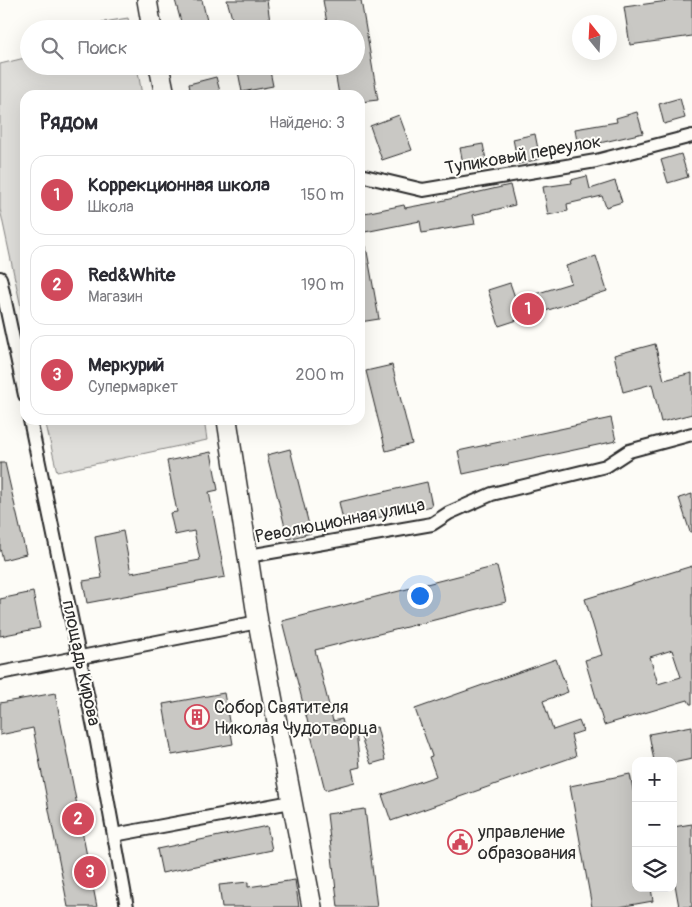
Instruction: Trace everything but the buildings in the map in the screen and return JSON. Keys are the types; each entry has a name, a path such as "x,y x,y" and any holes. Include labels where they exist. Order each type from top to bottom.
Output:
{"main road":[{"path":"146,0 150,20"},
{"path":"161,75 164,90"},
{"path":"227,425 258,622 312,907"}],"street":[{"name":"Тупиковый переулок","path":"365,176 423,190 596,161 692,136"},
{"path":"0,278 20,371"},
{"name":"площадь Кирова","path":"31,425 79,657 127,907"},
{"name":"Революционная улица","path":"248,556 432,524 449,513 492,494 606,466 629,451 692,434"},
{"path":"0,673 258,622"},
{"path":"114,834 292,802"}],"shaded area":[{"path":"20,59 20,75 139,75 141,90 20,90 20,303 0,209 0,64"},
{"path":"46,425 205,425 207,440 57,472"}],"place":[{"name":"Коррекционная школа","path":"528,309"},
{"name":"Собор Святителя Николая Чудотворца","path":"197,717"},
{"name":"Red&White","path":"78,819"},
{"name":"управление образования","path":"460,842"},
{"name":"Меркурий","path":"90,872"}]}
